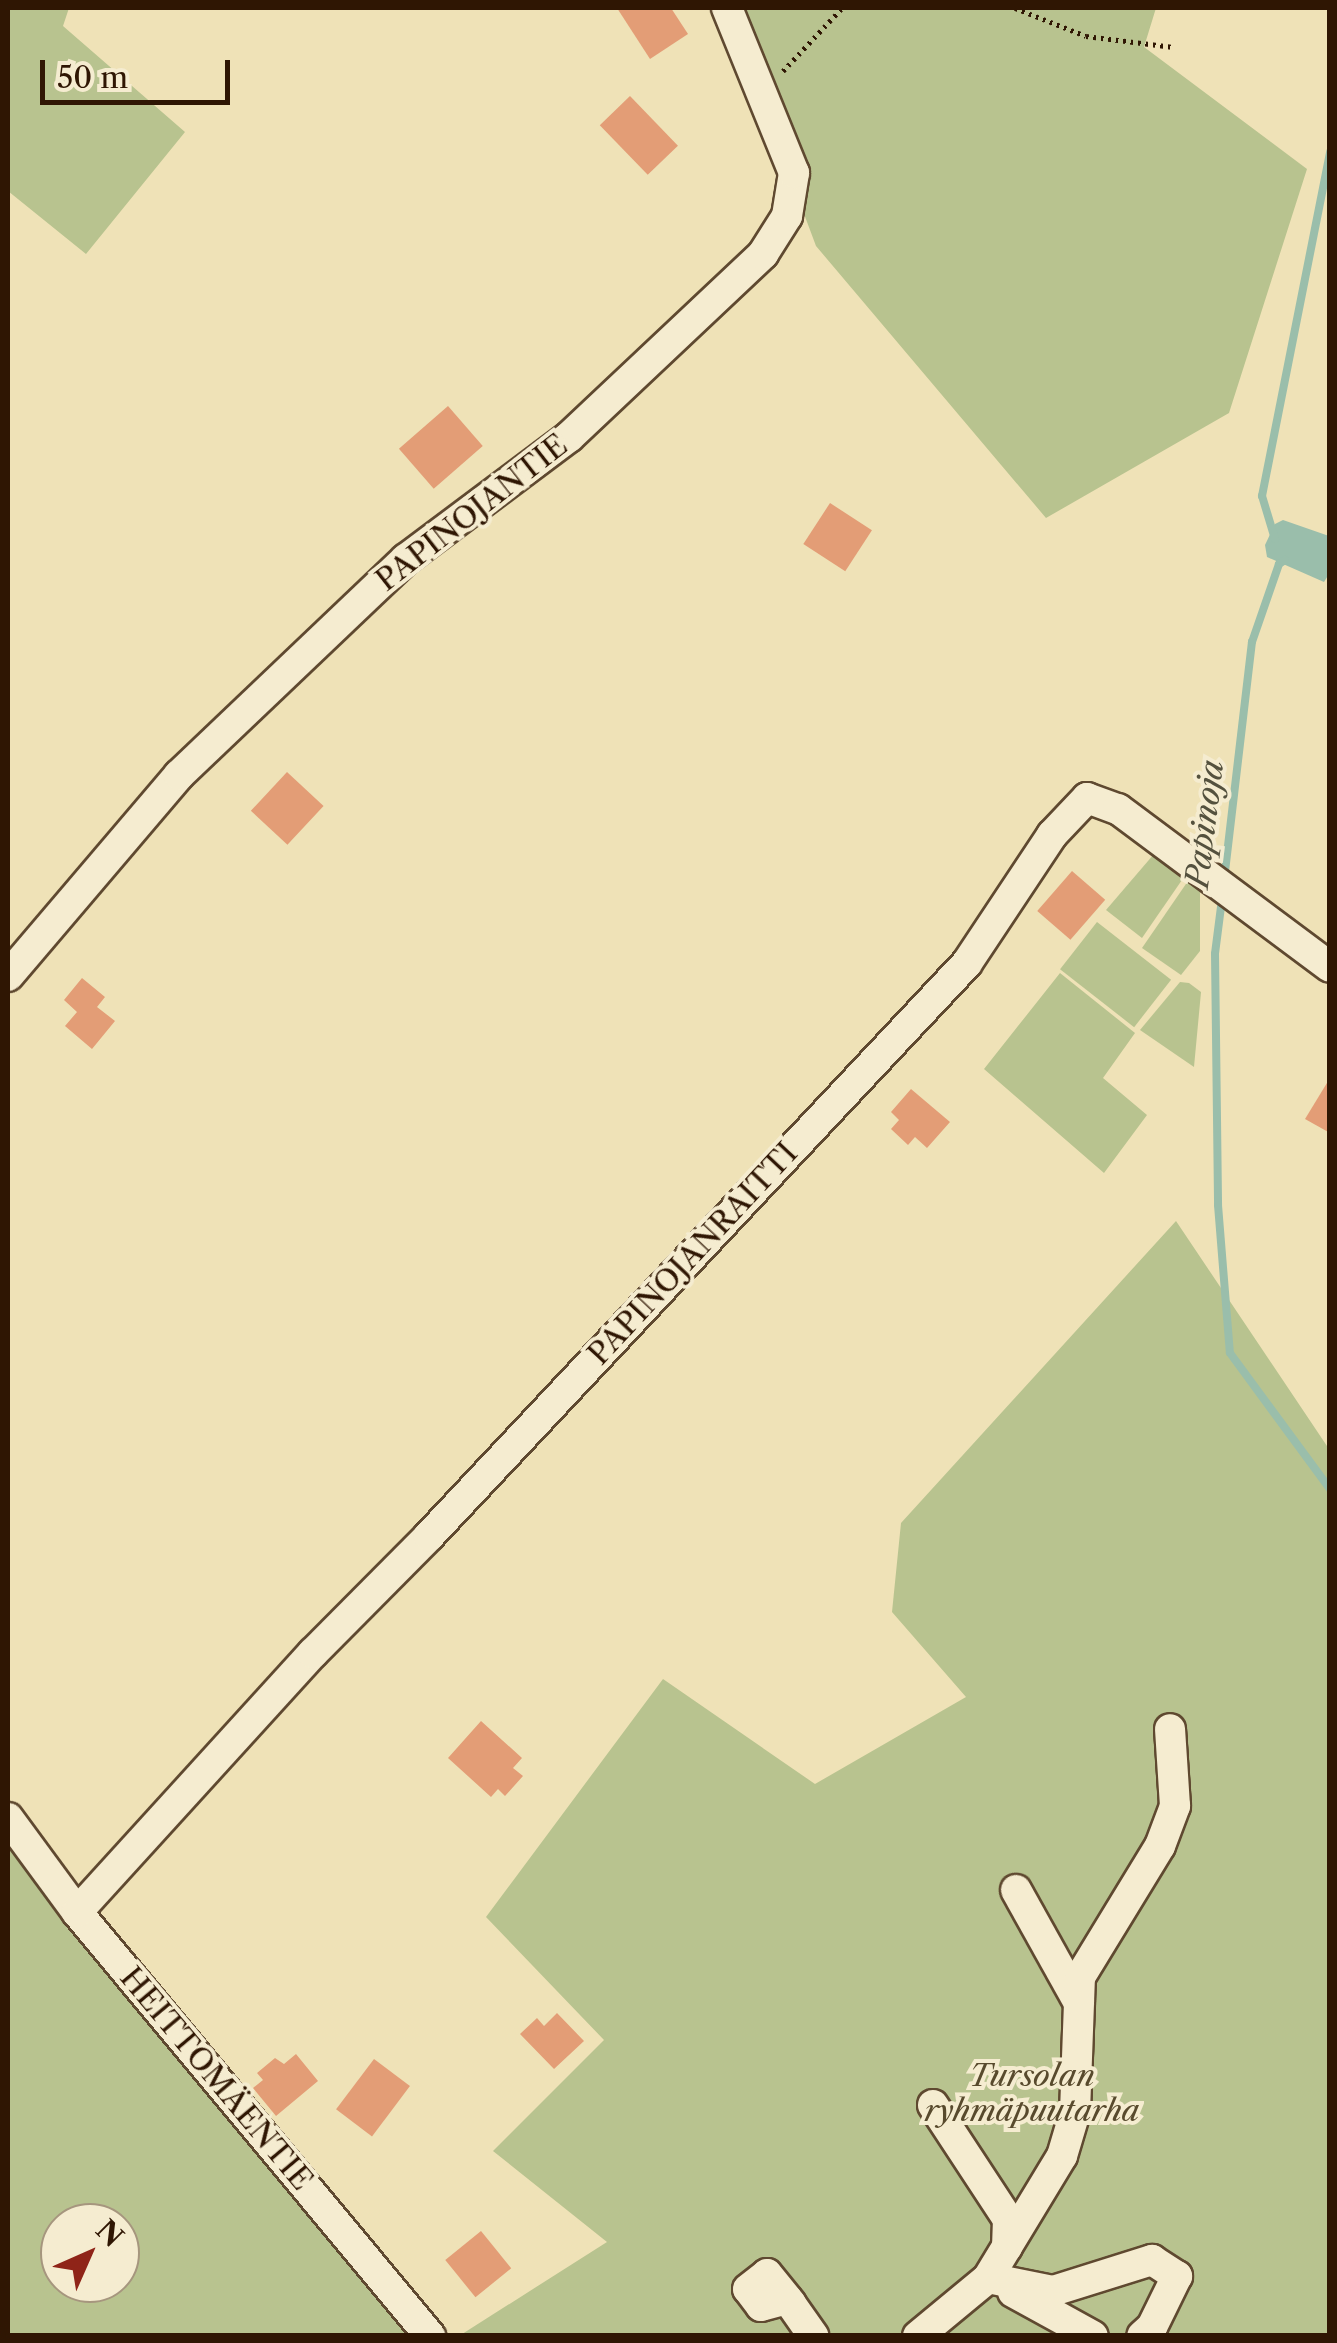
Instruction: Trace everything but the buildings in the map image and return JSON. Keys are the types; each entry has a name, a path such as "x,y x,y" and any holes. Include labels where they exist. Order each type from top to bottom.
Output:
{"street":[{"name":"PAPINOJANTIE","path":"8,976 179,775 406,559 569,437 763,254 787,216 794,173 727,8"},
{"name":"PAPINOJANRAITTI","path":"76,1912 313,1653 967,963 1052,835 1087,798 1118,808 1330,967"},
{"path":"918,2336 988,2278 1062,2156 1075,2112 1080,1977 1160,1846 1175,1806 1170,1729"},
{"name":"HEITTOMÄENTIE","path":"8,1818 76,1912 430,2336"},
{"path":"1016,1890 1079,2003"},
{"path":"932,2105 1008,2219 1007,2247"},
{"path":"988,2278 1053,2290 1152,2260 1177,2276 1152,2327 1142,2336"},
{"path":"988,2278 1093,2336"},
{"path":"787,2299 813,2336"}],"path":[{"path":"761,95 842,8"},
{"path":"1015,8 1086,36 1173,47"}],"green space":[{"path":"8,8 69,8 63,26 185,132 86,254 8,191"},
{"path":"727,8 1156,8 1144,47 1307,169 1229,413 1046,518 816,246"},
{"path":"1154,854 1184,877 1142,938 1106,910"},
{"path":"1188,881 1200,891 1200,951 1181,975 1142,948"},
{"path":"1097,922 1171,980 1134,1027 1060,969"},
{"path":"1060,973 1135,1033 1103,1078 1147,1115 1104,1173 984,1069"},
{"path":"1180,982 1201,992 1194,1067 1140,1030"},
{"name":"Tursolan ryhmäpuutarha","path":"1176,1221 1329,1449 1329,2335 459,2336 607,2242 493,2151 604,2040 486,1917 663,1679 815,1784 966,1697 892,1612 901,1523"},
{"path":"8,1818 430,2335 8,2335"}],"shaded area":[{"path":"1283,520 1329,536 1329,574 1324,582 1267,557 1265,545 1275,524"}],"waterway":[{"name":"Papinoja","path":"1275,539 1262,496 1330,152"},
{"name":"Papinoja","path":"1224,880 1252,642 1279,564 1285,560"},
{"name":"Papinoja","path":"1222,899 1215,954 1218,1205 1230,1353 1330,1489"}]}
